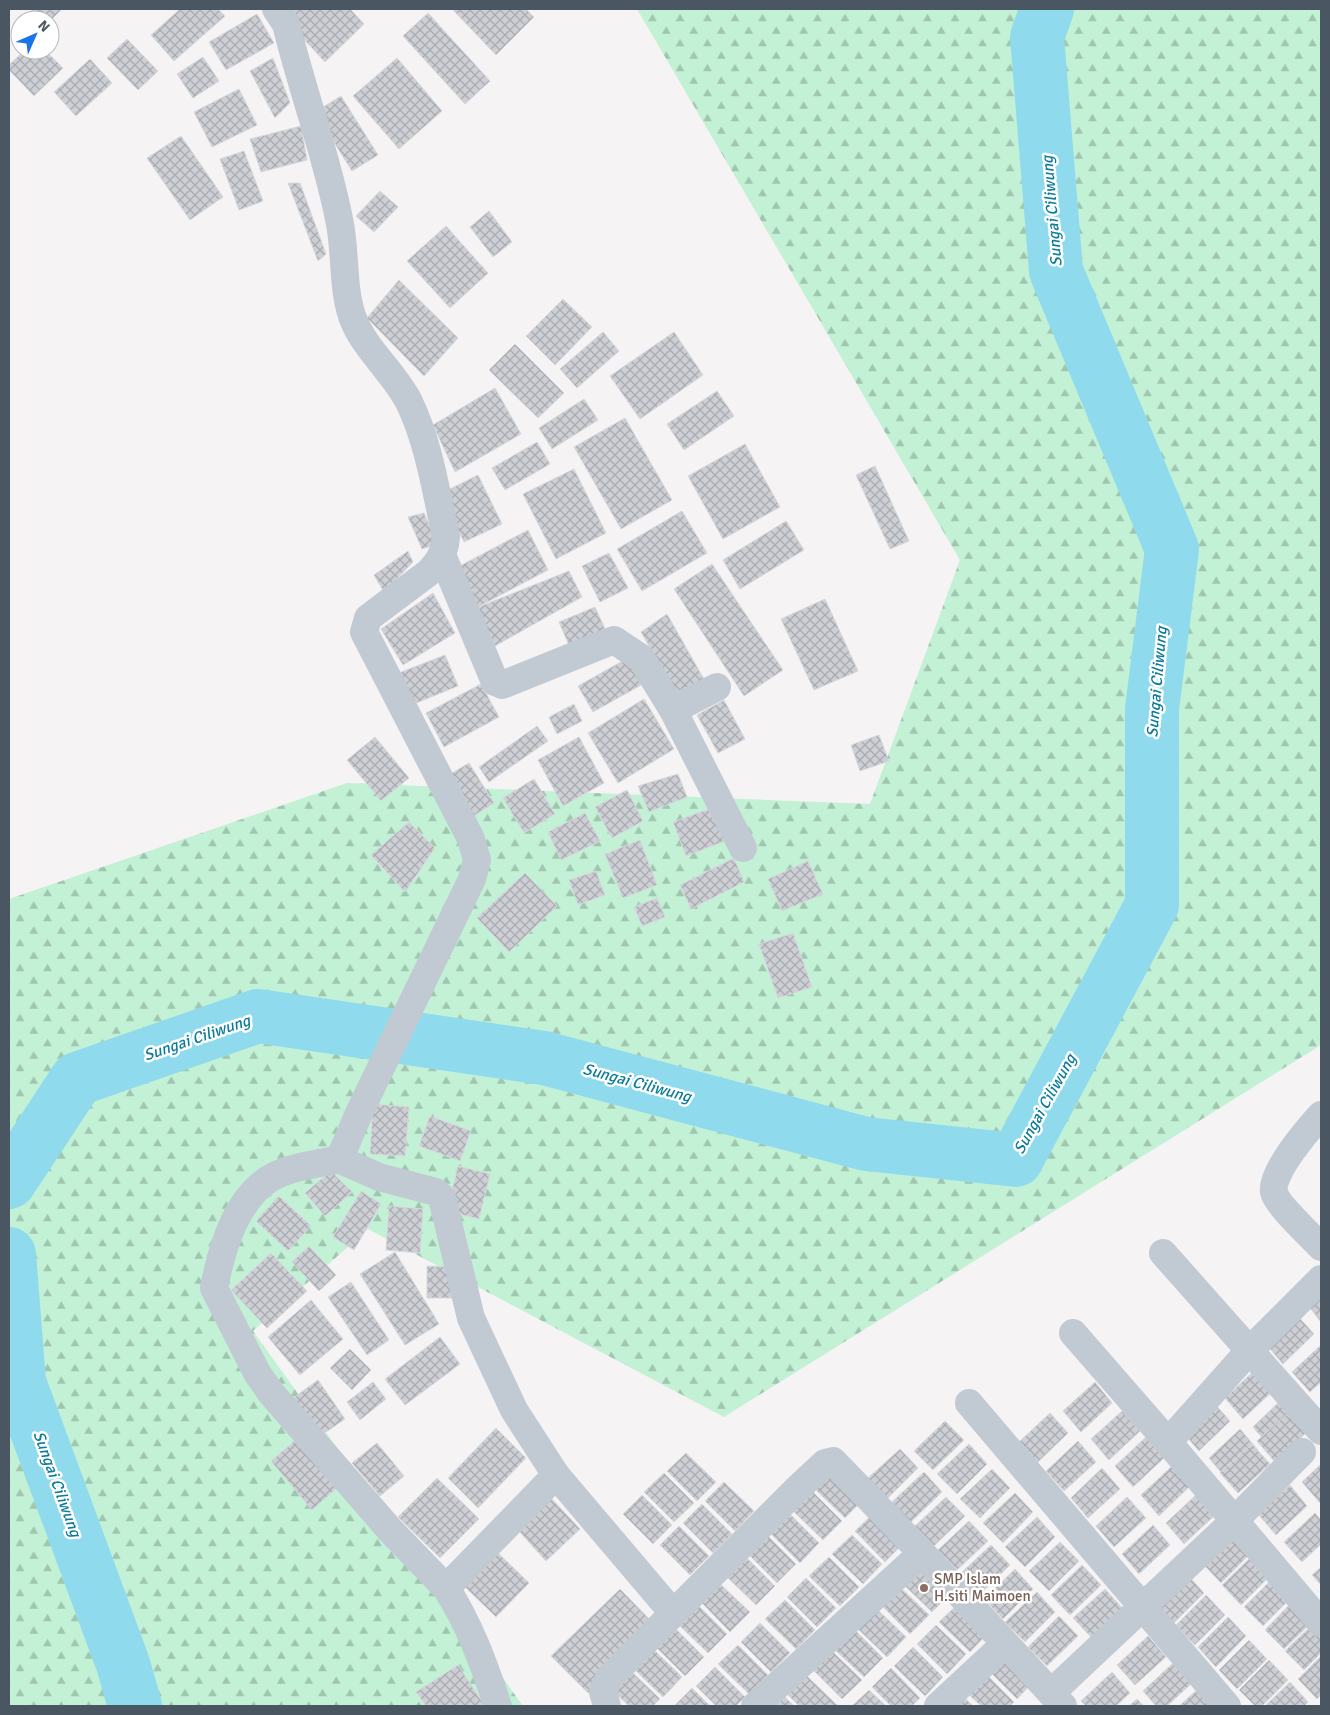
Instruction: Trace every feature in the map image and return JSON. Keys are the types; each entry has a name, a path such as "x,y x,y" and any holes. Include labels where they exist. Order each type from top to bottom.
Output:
{"street":[{"path":"276,9 286,24 332,186 340,221 348,301 353,317 362,334 394,376 420,428 446,537 442,555 428,573 368,618 364,632 464,826 477,860 472,879 448,933 338,1160"},
{"path":"442,555 495,682 502,685 614,640 642,658 673,710 743,848"},
{"path":"673,710 717,687"},
{"path":"1321,1115 1304,1133 1275,1181 1274,1192 1280,1202 1321,1247"},
{"path":"498,1706 482,1658 462,1613 446,1588 384,1522 271,1393 257,1374 214,1288 227,1239 243,1208 260,1186 282,1172 338,1160 379,1177 436,1192 442,1198 471,1318 514,1410 556,1475 673,1612"},
{"path":"1163,1253 1321,1431"},
{"path":"1168,1442 1249,1351 1321,1279"},
{"path":"1073,1333 1321,1623"},
{"path":"968,1403 1226,1706"},
{"path":"607,1706 603,1692 609,1678 796,1490 829,1461 838,1463 1057,1700 1142,1607 1234,1520 1302,1452"},
{"path":"446,1588 556,1475"},
{"path":"755,1706 922,1553"},
{"path":"938,1706 1005,1644"}],"green space":[{"path":"637,9 1321,9 1321,1045 724,1417 368,1229 253,1331 523,1706 9,1706 9,899 347,783 870,804 960,560"}],"building":[{"path":"30,9 62,9 60,11"},
{"path":"180,9 218,9 225,16 174,61 151,35"},
{"path":"292,9 350,9 364,24 325,62 283,17"},
{"path":"452,9 526,9 534,17 496,55"},
{"path":"428,13 490,81 465,104 403,36"},
{"path":"257,14 274,43 226,70 209,42"},
{"path":"127,39 158,71 138,90 107,58"},
{"path":"203,57 219,81 193,98 177,74"},
{"path":"273,58 290,103 275,118 250,71"},
{"path":"397,58 442,111 399,149 353,96"},
{"path":"90,59 112,83 76,116 54,92"},
{"path":"14,60 55,60 63,68 34,96 9,70 9,65"},
{"path":"239,89 257,125 212,147 194,112"},
{"path":"341,96 378,155 352,171 315,112"},
{"path":"301,126 307,160 261,172 250,139"},
{"path":"181,136 223,197 190,220 147,158"},
{"path":"244,151 263,201 239,210 220,159"},
{"path":"288,183 300,183 326,254 318,261"},
{"path":"380,191 398,207 374,232 356,216"},
{"path":"489,211 512,242 493,257 470,227"},
{"path":"446,226 488,273 450,308 407,261"},
{"path":"399,280 458,338 424,376 367,318"},
{"path":"563,299 592,327 555,365 526,336"},
{"path":"603,332 619,351 577,388 560,369"},
{"path":"674,332 703,375 640,419 610,376"},
{"path":"515,344 564,393 538,418 489,370"},
{"path":"495,388 521,434 455,472 433,425"},
{"path":"717,391 734,416 684,450 667,424"},
{"path":"584,399 598,420 552,449 539,428"},
{"path":"625,418 672,500 621,529 574,447"},
{"path":"537,442 550,464 505,490 492,468"},
{"path":"745,444 780,507 723,539 688,476"},
{"path":"875,466 909,541 890,549 856,475"},
{"path":"574,469 606,533 556,559 523,494"},
{"path":"478,475 502,524 464,542 440,494"},
{"path":"682,511 707,553 642,591 617,549"},
{"path":"424,513 437,544 422,549 408,517"},
{"path":"786,521 804,550 740,589 723,560"},
{"path":"528,530 548,570 476,608 454,569"},
{"path":"408,551 413,562 384,592 374,575"},
{"path":"609,553 628,588 600,602 582,566"},
{"path":"712,564 783,670 744,696 674,589"},
{"path":"569,571 582,597 495,646 476,608"},
{"path":"433,593 455,633 403,665 381,629"},
{"path":"825,599 858,671 814,690 781,619"},
{"path":"595,607 606,631 571,650 559,622"},
{"path":"667,614 705,681 676,692 641,632"},
{"path":"445,655 458,686 404,708 391,676"},
{"path":"628,658 643,684 593,712 578,686"},
{"path":"481,684 499,717 444,747 426,713"},
{"path":"644,699 674,749 618,783 588,733"},
{"path":"724,700 745,739 718,753 697,715"},
{"path":"574,704 582,721 557,734 549,717"},
{"path":"537,726 548,741 489,782 479,767"},
{"path":"879,735 889,761 860,771 851,745"},
{"path":"375,737 409,778 381,801 347,760"},
{"path":"579,737 604,783 563,806 538,760"},
{"path":"469,763 494,803 472,817 447,776"},
{"path":"678,774 687,797 649,812 638,786"},
{"path":"534,779 555,814 524,833 503,798"},
{"path":"627,790 643,821 612,838 595,807"},
{"path":"717,806 730,839 686,856 673,822"},
{"path":"585,813 600,841 561,860 548,832"},
{"path":"409,822 435,848 405,892 371,855"},
{"path":"640,840 657,885 623,898 605,854"},
{"path":"734,858 744,882 691,909 680,885"},
{"path":"808,861 823,894 782,911 768,879"},
{"path":"596,871 605,895 578,905 569,880"},
{"path":"525,873 557,906 509,952 477,918"},
{"path":"657,898 665,917 642,926 634,907"},
{"path":"793,933 812,987 778,998 759,944"},
{"path":"373,1104 409,1107 405,1156 370,1154"},
{"path":"430,1116 471,1131 460,1161 419,1146"},
{"path":"458,1166 490,1174 479,1219 447,1211"},
{"path":"331,1171 352,1192 325,1216 305,1193"},
{"path":"361,1191 381,1204 354,1250 333,1237"},
{"path":"279,1196 311,1226 288,1251 256,1221"},
{"path":"389,1206 423,1209 420,1253 386,1250"},
{"path":"309,1246 336,1275 319,1291 292,1262"},
{"path":"395,1252 439,1324 405,1345 360,1274"},
{"path":"271,1253 307,1291 267,1328 231,1290"},
{"path":"427,1266 456,1267 455,1298 427,1298"},
{"path":"351,1282 389,1340 367,1355 328,1297"},
{"path":"1321,1297 1321,1322 1310,1308"},
{"path":"311,1300 343,1339 300,1375 268,1337"},
{"path":"1296,1314 1314,1334 1283,1364 1265,1343"},
{"path":"440,1337 460,1364 405,1405 385,1379"},
{"path":"1321,1345 1321,1382 1310,1392 1292,1372"},
{"path":"350,1349 371,1370 352,1390 330,1368"},
{"path":"1256,1369 1274,1390 1243,1419 1225,1398"},
{"path":"318,1380 345,1419 316,1439 289,1401"},
{"path":"373,1382 386,1399 360,1420 347,1402"},
{"path":"1095,1382 1112,1403 1081,1432 1063,1411"},
{"path":"1283,1398 1301,1419 1270,1447 1253,1427"},
{"path":"1212,1401 1230,1421 1199,1451 1181,1430"},
{"path":"1122,1411 1140,1431 1109,1460 1091,1439"},
{"path":"1289,1412 1307,1432 1275,1462 1257,1441"},
{"path":"1050,1413 1068,1433 1037,1463 1019,1442"},
{"path":"945,1421 964,1440 933,1470 914,1451"},
{"path":"496,1428 526,1458 478,1508 448,1478"},
{"path":"1240,1429 1258,1450 1227,1479 1209,1458"},
{"path":"1146,1437 1164,1458 1133,1487 1115,1466"},
{"path":"297,1439 338,1487 312,1510 271,1461"},
{"path":"1078,1441 1096,1462 1064,1491 1046,1471"},
{"path":"377,1443 404,1476 380,1496 352,1463"},
{"path":"969,1444 987,1464 957,1494 937,1474"},
{"path":"1252,1444 1270,1464 1238,1493 1220,1473"},
{"path":"900,1449 918,1468 888,1498 868,1478"},
{"path":"686,1453 716,1482 697,1501 667,1471"},
{"path":"1321,1464 1321,1501 1320,1503 1302,1482"},
{"path":"1172,1466 1190,1486 1159,1516 1141,1495"},
{"path":"1102,1468 1120,1489 1088,1518 1071,1498"},
{"path":"834,1469 864,1499 845,1518 814,1488"},
{"path":"992,1469 1010,1488 980,1518 960,1499"},
{"path":"924,1472 942,1492 911,1522 892,1502"},
{"path":"664,1473 694,1503 674,1522 644,1492"},
{"path":"437,1478 479,1519 440,1558 398,1517"},
{"path":"724,1482 754,1511 735,1531 705,1501"},
{"path":"1290,1485 1307,1506 1276,1535 1258,1514"},
{"path":"812,1491 842,1521 823,1540 792,1510"},
{"path":"1015,1493 1033,1512 1003,1543 983,1523"},
{"path":"1197,1494 1215,1515 1184,1544 1166,1523"},
{"path":"642,1495 672,1525 653,1544 623,1514"},
{"path":"946,1497 965,1516 934,1546 915,1526"},
{"path":"1127,1497 1146,1518 1114,1547 1096,1526"},
{"path":"551,1498 580,1529 546,1561 517,1529"},
{"path":"702,1504 732,1534 713,1553 683,1523"},
{"path":"789,1513 819,1543 800,1563 769,1532"},
{"path":"874,1513 904,1543 885,1562 855,1531"},
{"path":"1315,1513 1321,1520 1321,1544 1302,1562 1284,1542"},
{"path":"1037,1517 1055,1537 1025,1567 1005,1547"},
{"path":"969,1521 988,1541 957,1570 938,1550"},
{"path":"1153,1525 1170,1545 1139,1574 1122,1554"},
{"path":"679,1526 709,1556 690,1575 660,1545"},
{"path":"1232,1533 1251,1553 1221,1583 1202,1563"},
{"path":"766,1534 796,1564 777,1583 747,1553"},
{"path":"852,1535 882,1564 863,1584 832,1554"},
{"path":"1060,1542 1079,1561 1049,1591 1029,1571"},
{"path":"991,1545 1010,1565 979,1595 960,1574"},
{"path":"495,1550 529,1583 496,1617 462,1584"},
{"path":"1253,1555 1271,1575 1241,1605 1222,1585"},
{"path":"745,1556 775,1586 756,1605 725,1575"},
{"path":"829,1557 859,1587 840,1606 809,1576"},
{"path":"921,1563 951,1593 932,1612 901,1582"},
{"path":"1082,1565 1101,1585 1070,1615 1051,1595"},
{"path":"1321,1567 1321,1585 1312,1575"},
{"path":"1015,1569 1033,1589 1003,1619 984,1599"},
{"path":"1186,1573 1204,1593 1174,1623 1155,1604"},
{"path":"1274,1577 1293,1596 1263,1626 1244,1607"},
{"path":"806,1578 836,1608 817,1627 787,1597"},
{"path":"719,1583 750,1612 730,1632 700,1601"},
{"path":"899,1586 929,1615 910,1634 880,1604"},
{"path":"620,1589 656,1626 588,1693 551,1656"},
{"path":"1105,1589 1123,1609 1093,1639 1073,1618"},
{"path":"1037,1592 1055,1612 1025,1642 1005,1622"},
{"path":"1206,1595 1225,1615 1195,1645 1176,1625"},
{"path":"1295,1599 1314,1620 1284,1649 1265,1630"},
{"path":"785,1600 815,1630 796,1649 765,1619"},
{"path":"959,1603 988,1633 970,1652 939,1622"},
{"path":"698,1605 727,1634 708,1653 678,1624"},
{"path":"876,1608 906,1637 887,1657 856,1627"},
{"path":"1059,1616 1078,1636 1047,1666 1028,1647"},
{"path":"1228,1617 1246,1636 1216,1667 1198,1647"},
{"path":"1316,1621 1321,1627 1321,1653 1304,1670 1285,1651"},
{"path":"760,1623 790,1653 771,1672 741,1642"},
{"path":"936,1625 966,1654 947,1674 917,1644"},
{"path":"674,1627 704,1657 685,1676 655,1646"},
{"path":"853,1628 883,1658 864,1677 833,1648"},
{"path":"1148,1636 1166,1657 1135,1685 1117,1665"},
{"path":"1249,1640 1267,1659 1237,1689 1219,1670"},
{"path":"738,1645 768,1675 749,1694 718,1664"},
{"path":"913,1647 943,1677 925,1696 894,1666"},
{"path":"652,1648 682,1677 663,1697 632,1667"},
{"path":"1006,1650 1036,1679 1017,1699 987,1669"},
{"path":"832,1651 862,1680 842,1699 812,1669"},
{"path":"1321,1656 1321,1695 1317,1699 1298,1679"},
{"path":"1269,1660 1288,1680 1262,1706 1255,1706 1239,1690"},
{"path":"1173,1663 1192,1683 1167,1706 1156,1706 1143,1691"},
{"path":"458,1665 485,1706 426,1706 416,1692"},
{"path":"715,1667 745,1697 736,1706 716,1706 696,1686"},
{"path":"891,1668 920,1698 912,1706 891,1706 872,1687"},
{"path":"630,1670 660,1699 653,1706 629,1706 611,1689"},
{"path":"984,1672 1014,1702 1010,1706 981,1706 965,1691"},
{"path":"1112,1672 1130,1693 1116,1706 1086,1706 1081,1701"},
{"path":"807,1676 836,1706 799,1706 787,1694"},
{"path":"1290,1682 1308,1702 1304,1706 1265,1706"},
{"path":"692,1688 710,1706 674,1706"},
{"path":"1198,1689 1213,1706 1179,1706"},
{"path":"869,1690 886,1706 852,1706"},
{"path":"961,1694 973,1706 949,1706"},
{"path":"785,1697 794,1706 776,1706"},
{"path":"1137,1699 1144,1706 1129,1706"}],"waterway":[{"name":"Sungai Ciliwung","path":"9,1182 77,1079 258,1016 544,1058 866,1144 1016,1160 1152,905 1152,709 1172,549 1056,271 1037,37 1047,9"},
{"name":"Sungai Ciliwung","path":"9,1254 19,1382 123,1664 135,1706"}],"place":[{"name":"SMP Islam H.siti Maimoen","path":"924,1588"}]}
